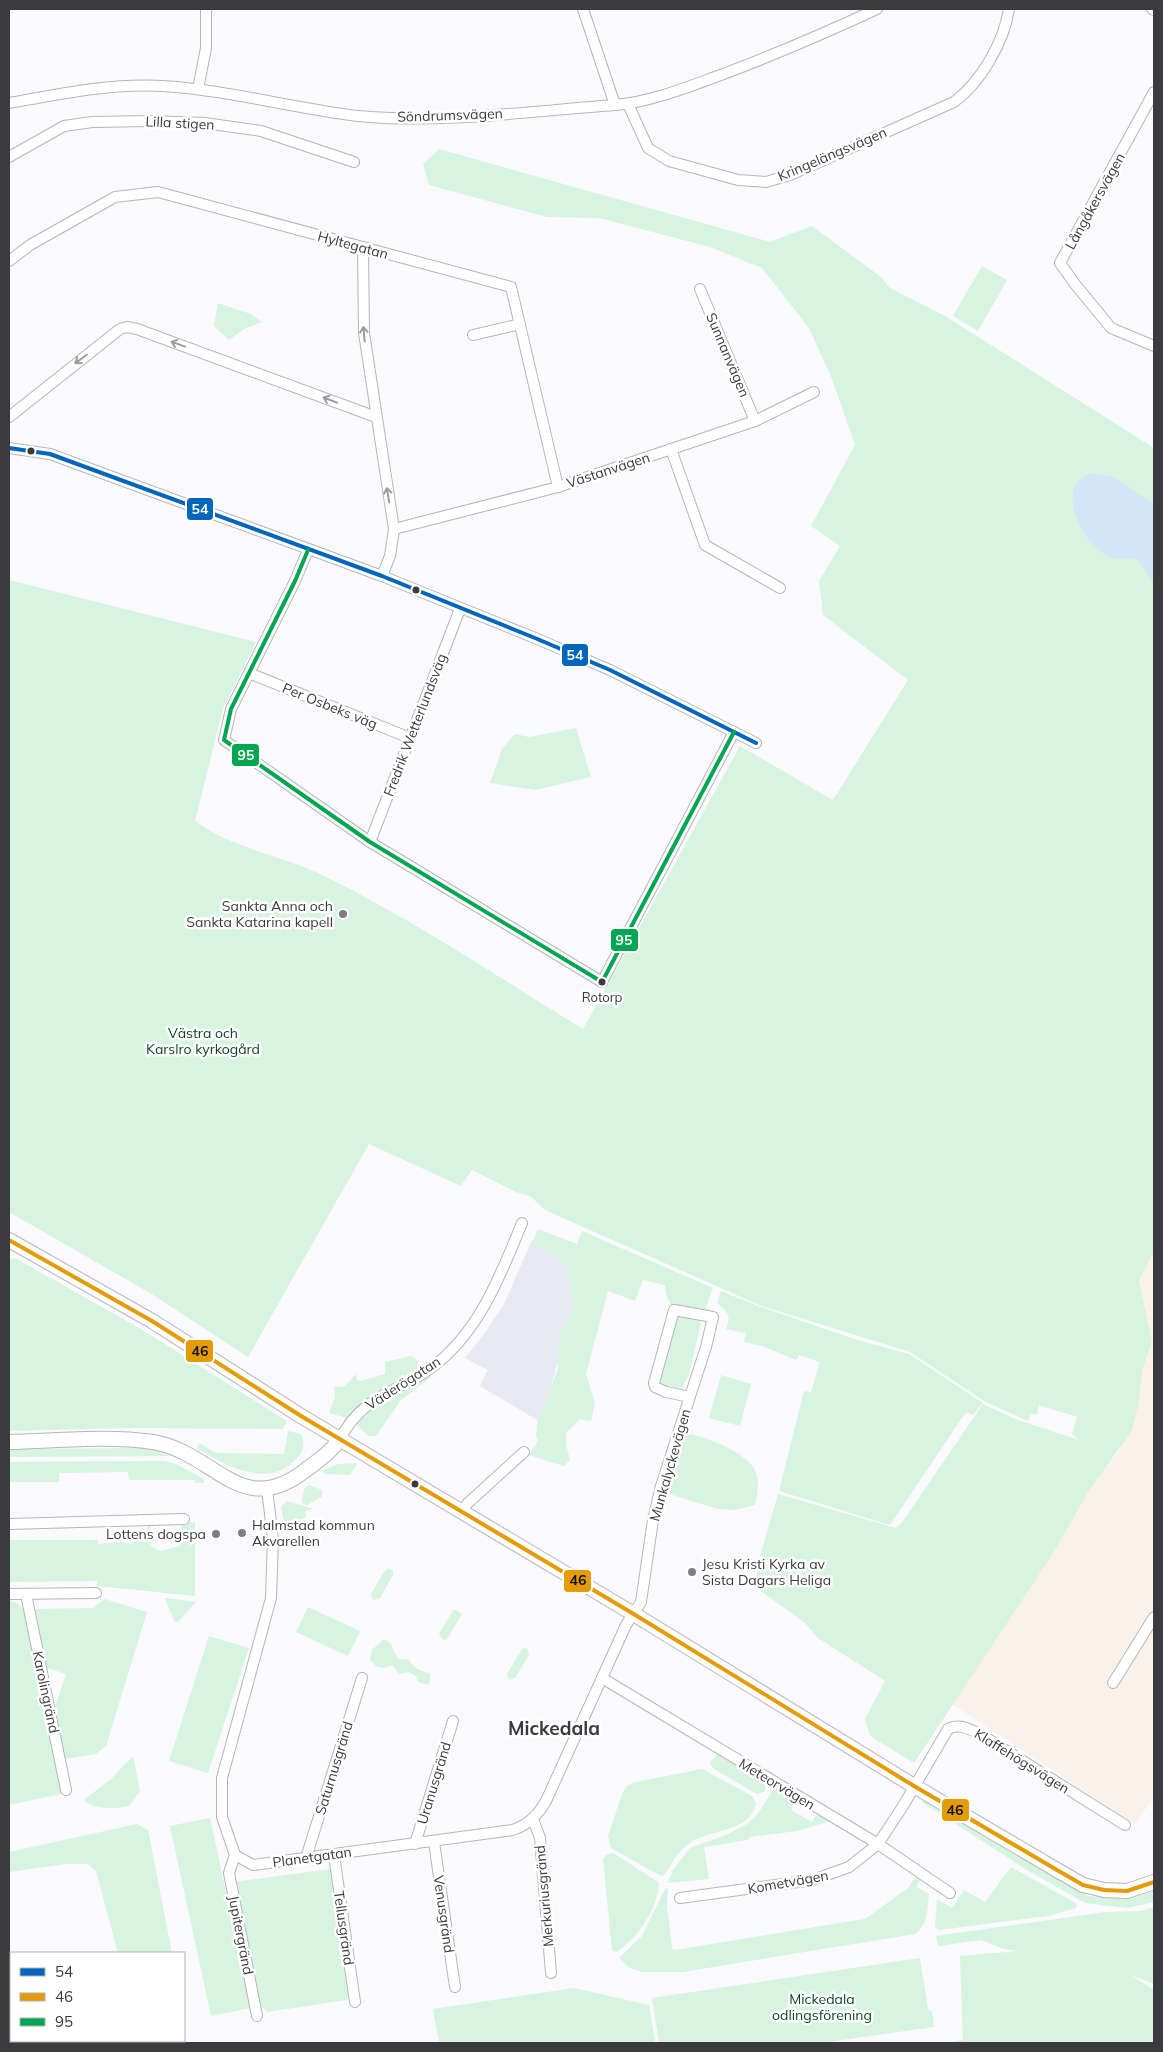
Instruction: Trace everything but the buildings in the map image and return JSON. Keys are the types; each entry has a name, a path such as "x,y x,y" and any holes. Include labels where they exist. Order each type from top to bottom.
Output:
{"street":[{"path":"198,89 206,48 206,9"},
{"path":"583,9 615,106"},
{"name":"Söndrumsvägen","path":"9,103 112,87 161,86 198,89 358,116 401,118 615,106 685,88 754,62 877,9"},
{"name":"Kringelängsvägen","path":"628,104 648,148 669,161 738,180 766,182 790,175 954,102 974,82 992,54 1005,28 1009,9"},
{"name":"Långåkersvägen","path":"1154,92 1060,263 1111,328 1154,346"},
{"name":"Lilla stigen","path":"9,157 64,126 92,122 149,121 205,123 261,131 354,162"},
{"name":"Hyltegatan","path":"9,261 30,245 115,197 158,192 511,287 558,487"},
{"path":"363,247 364,333 394,529 390,556 382,576"},
{"name":"Sunnanvägen","path":"700,288 755,420"},
{"path":"473,335 520,324"},
{"path":"9,417 120,329 127,327 138,329 218,357 376,417"},
{"name":"Västanvägen","path":"394,529 558,487 755,420 814,392"},
{"path":"9,448 50,454 382,576 610,670 756,743"},
{"path":"671,449 705,545 780,588"},
{"path":"308,550 296,581 231,708 224,740 370,842 602,982 734,732"},
{"name":"Fredrik Wetterlundsväg","path":"370,842 460,609"},
{"name":"Per Osbeks väg","path":"249,673 410,738"},
{"name":"Väderögatan","path":"340,1439 358,1413 393,1388 434,1366 451,1351 471,1327 491,1295 522,1223"},
{"path":"9,1240 152,1321 340,1439 632,1612 914,1786 1083,1884 1113,1891 1127,1891 1154,1882"},
{"name":"Munkalyckevägen","path":"632,1612 641,1602 654,1515 706,1347 712,1317 674,1310 655,1377 656,1386 666,1392 690,1397"},
{"path":"9,1442 106,1440 155,1442 183,1453 247,1488 267,1490 282,1486 300,1475 329,1452 340,1439"},
{"path":"461,1512 468,1503 524,1452"},
{"path":"235,1855 222,1817 222,1778 271,1598 273,1539 267,1490"},
{"path":"9,1524 184,1519"},
{"path":"9,1594 96,1593"},
{"name":"Karolingränd","path":"26,1594 66,1790"},
{"name":"Planetgatan","path":"235,1855 253,1865 434,1842 513,1830 525,1826 533,1819 546,1801 632,1612"},
{"path":"1113,1683 1154,1616"},
{"name":"Saturnusgränd","path":"306,1858 362,1678"},
{"name":"Meteorvägen","path":"602,1678 878,1844 950,1893"},
{"name":"Uranusgränd","path":"415,1844 453,1721"},
{"name":"Klaffehögsvägen","path":"914,1786 948,1729 954,1726 966,1727 1125,1825"},
{"name":"Kometvägen","path":"680,1898 813,1880 835,1874 849,1867 878,1844 914,1786"},
{"name":"Merkuriusgränd","path":"533,1819 540,1838 551,1973"},
{"name":"Venusgränd","path":"434,1842 454,1987"},
{"name":"Jupitergränd","path":"235,1855 229,1873 257,2016"},
{"name":"Tellusgränd","path":"334,1855 355,2002"}],"shaded area":[{"path":"532,1240 565,1254 578,1320 556,1367 542,1423 480,1386 488,1370 465,1358 504,1304"},
{"path":"1154,1251 1154,1797 1135,1824 952,1704 1052,1555 1089,1491 1120,1450 1139,1400 1142,1371 1152,1341 1139,1281"}],"green space":[{"name":"Västra och Karslro kyrkogård","path":"439,149 770,242 812,226 881,277 890,288 945,316 1154,448 1154,1251 1139,1281 1152,1341 1142,1371 1139,1400 1132,1431 1089,1491 1052,1555 914,1763 870,1736 865,1719 885,1681 818,1638 805,1623 761,1591 757,1578 758,1563 778,1494 896,1528 901,1524 983,1404 1015,1419 1079,1440 1072,1434 1077,1417 1039,1405 1037,1414 1031,1414 1028,1421 984,1401 910,1352 759,1305 545,1210 530,1196 516,1192 472,1170 461,1186 369,1144 248,1357 150,1293 9,1212 9,580 256,642 223,709 195,821 225,838 308,869 357,893 423,930 583,1029 740,746 833,800 908,680 823,615 819,581 840,546 811,526 855,445 832,379 809,328 762,268 710,247 599,218 547,217 429,185 423,164"},
{"path":"982,266 1007,280 978,331 953,316"},
{"path":"218,303 251,314 262,322 244,329 229,340 214,326"},
{"path":"576,728 591,777 535,790 490,783 502,749 515,734 529,737"},
{"path":"538,1229 577,1244 582,1231 713,1288 704,1312 671,1305 667,1297 665,1285 643,1280 635,1301 608,1291 586,1374 595,1403 591,1421 580,1419 566,1433 566,1445 570,1460 564,1466 529,1455 538,1441 536,1436 537,1423 558,1369 559,1340 574,1301 564,1260 532,1244"},
{"path":"15,1258 141,1329 287,1421 283,1429 130,1428 9,1431 9,1260"},
{"path":"721,1291 758,1306 857,1340 909,1354 983,1403 973,1415 966,1412 890,1525 779,1491 804,1391 811,1392 820,1362 799,1355 796,1360 762,1346 744,1342 746,1333 726,1329 729,1320 728,1314 717,1303"},
{"path":"676,1315 698,1319 701,1323 689,1374 680,1393 659,1385"},
{"path":"411,1356 418,1360 418,1368 373,1394 347,1418 329,1413 335,1397 334,1387 345,1386 356,1374 357,1380 360,1381 385,1374 385,1362"},
{"path":"721,1375 751,1384 740,1426 709,1418"},
{"path":"428,1376 431,1377 401,1400 376,1436 369,1436 356,1424 381,1400"},
{"path":"288,1431 301,1434 303,1440 302,1449 297,1458 286,1467 274,1472 261,1474 248,1472 235,1468 198,1449 198,1445 201,1444 216,1453 284,1454"},
{"path":"683,1433 721,1444 740,1455 753,1467 758,1480 755,1505 735,1510 718,1509 666,1493"},
{"path":"9,1449 154,1449 170,1456 9,1457"},
{"path":"164,1461 176,1464 204,1479 204,1483 196,1483 195,1480 129,1480 128,1472 59,1473 59,1482 9,1482 9,1462"},
{"path":"358,1463 350,1475 325,1474 322,1471 338,1464"},
{"path":"309,1485 322,1490 322,1497 307,1505 302,1503 304,1489"},
{"path":"287,1501 314,1509 305,1511 306,1518 284,1521 281,1507"},
{"path":"195,1522 195,1596 97,1586 97,1581 9,1582 9,1540 98,1540 98,1544 119,1542 131,1544 133,1540 138,1542 138,1533 147,1533 148,1526 150,1526 151,1546 161,1551 180,1546 181,1523"},
{"path":"389,1568 393,1571 393,1575 380,1598 373,1600 371,1594 384,1572"},
{"path":"105,1599 147,1612 106,1746 96,1754 64,1759 53,1713 66,1674 47,1668 35,1609 93,1608"},
{"path":"165,1599 196,1602 178,1622 175,1622"},
{"path":"9,1600 19,1604 24,1611 61,1794 9,1805"},
{"path":"308,1607 360,1631 348,1656 296,1632"},
{"path":"454,1609 462,1614 447,1639 443,1640 439,1634"},
{"path":"209,1636 249,1648 208,1773 169,1761"},
{"path":"384,1639 390,1643 398,1659 409,1660 415,1668 430,1674 429,1685 418,1682 416,1676 409,1672 399,1674 392,1665 382,1668 374,1664 370,1659 372,1650"},
{"path":"527,1648 529,1655 515,1678 509,1680 507,1674 522,1649"},
{"path":"717,1754 766,1783 765,1791 757,1794 714,1769 710,1763"},
{"path":"133,1756 140,1791 129,1806 118,1808 99,1807 93,1806 84,1800 111,1779"},
{"path":"702,1769 752,1796 756,1803 752,1813 745,1821 726,1830 694,1840 683,1849 665,1874 661,1876 611,1848 608,1836 622,1794 627,1786 636,1782"},
{"path":"774,1788 795,1802 791,1810 812,1822 817,1814 830,1821 797,1831 749,1837 748,1840 704,1847 709,1879 668,1883 673,1870 690,1848 726,1835 747,1824 757,1815"},
{"path":"920,1801 929,1802 1020,1858 1088,1896 1126,1899 1154,1891 1154,1902 1127,1908 1085,1903 1027,1870"},
{"path":"210,1818 251,2008 211,2016 170,1826"},
{"path":"137,1824 148,1830 172,1952 118,1952 96,1871 88,1864 66,1864 9,1872 9,1852"},
{"path":"613,1853 658,1882 659,1885 654,1904 645,1923 632,1939 616,1952 612,1950 603,1859 606,1855"},
{"path":"1011,1867 1077,1904 1076,1908 1048,1916 939,1930 935,1928 937,1899 952,1908 964,1890 985,1902"},
{"path":"331,1869 350,1994 347,2000 267,2012 261,2006 234,1882"},
{"path":"916,1876 921,1879 916,1887 929,1894 925,1921 920,1930 915,1934 683,1972 643,1972 630,1968 619,1958 642,1936 665,1889 668,1888 667,1906 672,1948 675,1950 865,1919 908,1888"},
{"path":"1154,1907 1154,1984 1131,1975 1154,1990 1154,2043 942,2043 963,2040 960,1956 1018,1951 1004,1949 981,1940 938,1946 936,1936 1105,1912 1141,1911"},
{"name":"Mickedala odlingsförening","path":"920,1958 928,2009 932,2011 934,2027 821,2043 659,2043 652,1998"},
{"path":"574,1988 649,2005 655,2043 439,2043 433,2009"}],"water":[{"path":"1093,473 1114,477 1154,504 1154,583 1137,559 1110,557 1093,544 1086,535 1075,513 1073,492 1078,481"}],"transit line":[{"name":"54","path":"9,448 50,454 382,576 610,670 756,743"},
{"name":"95","path":"308,550 295,581 231,709 224,740 370,842 602,982 734,732"},
{"name":"46","path":"9,1240 152,1321 301,1416 632,1613 914,1786 1083,1885 1104,1890 1127,1891 1154,1882"}],"place":[{"name":"Sankta Anna och Sankta Katarina kapell","path":"343,914"},
{"name":"Rotorp","path":"602,982"},
{"name":"Halmstad kommun Akvarellen","path":"242,1533"},
{"name":"Lottens dogspa","path":"216,1534"},
{"name":"Jesu Kristi Kyrka av Sista Dagars Heliga","path":"692,1572"}],"district":[{"name":"Mickedala","path":"554,1728"}]}
